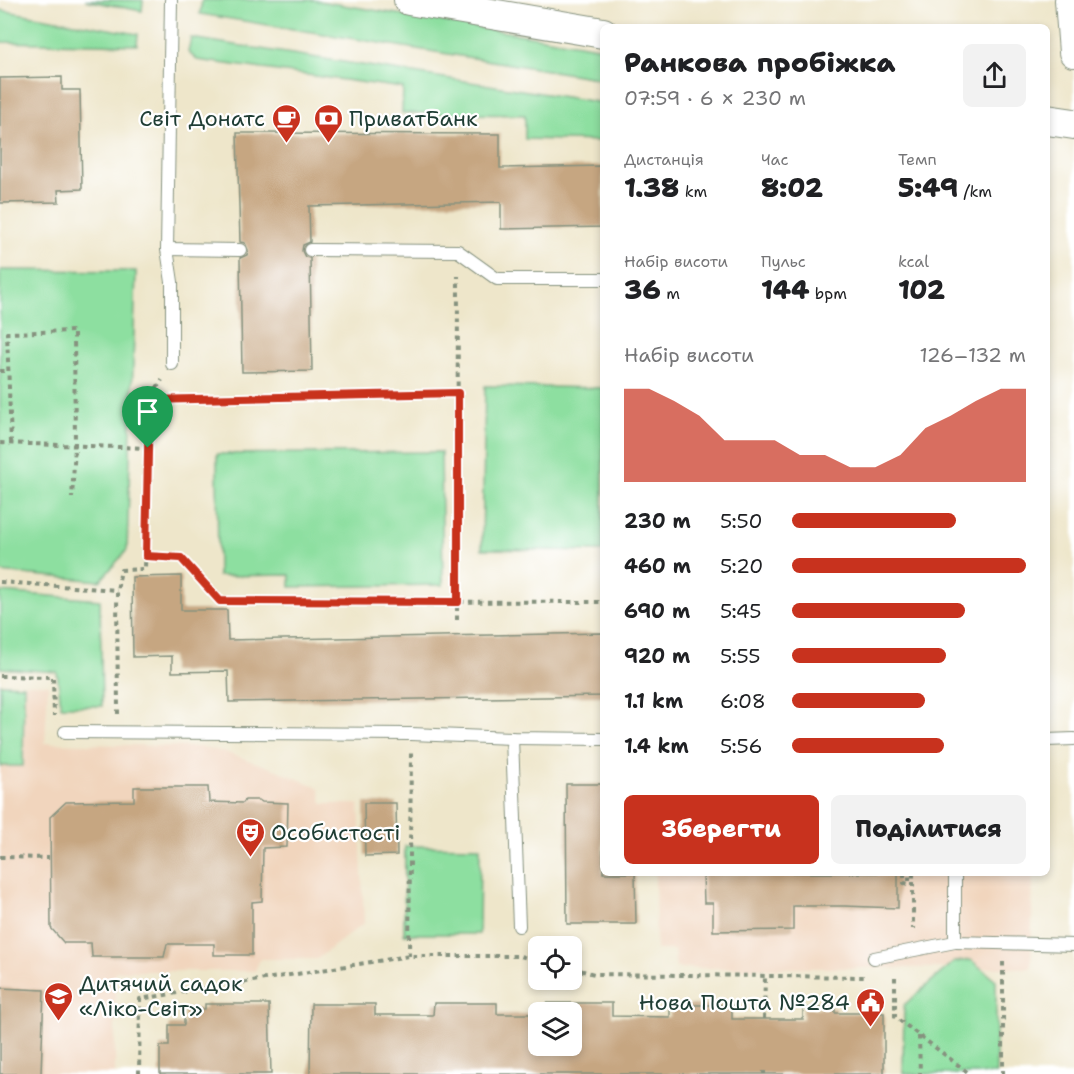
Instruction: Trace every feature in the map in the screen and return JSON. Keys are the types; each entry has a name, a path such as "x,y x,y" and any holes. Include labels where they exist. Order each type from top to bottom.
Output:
{"street":[{"path":"409,0 600,32"},
{"path":"1070,0 1074,52"},
{"path":"1050,120 1074,124"}],"lane":[{"path":"171,0 167,249 171,282 172,364"},
{"path":"167,249 240,250"},
{"path":"310,250 458,251 497,279 600,279"},
{"path":"65,732 411,734 600,739"},
{"path":"512,738 519,926"},
{"path":"1050,740 1074,740"},
{"path":"955,876 955,942"},
{"path":"873,958 955,942 1074,945"}],"path":[{"path":"458,251 458,620"},
{"path":"11,443 7,333 74,331 75,446 72,498"},
{"path":"118,733 117,590 121,570 146,569 149,400 172,364"},
{"path":"0,370 8,371"},
{"path":"149,400 458,393"},
{"path":"0,443 148,448"},
{"path":"146,556 181,558 220,601 600,602"},
{"path":"0,582 117,590"},
{"path":"0,676 53,677 54,732 65,732"},
{"path":"409,956 411,734"},
{"path":"0,857 49,858"},
{"path":"904,876 904,883 909,884 910,876"},
{"path":"911,876 913,934"},
{"path":"1003,943 1003,1074"},
{"path":"139,1074 140,999 409,956 528,958"},
{"path":"895,967 895,1017 970,1074"},
{"path":"582,971 594,974 871,977"},
{"path":"764,1019 765,976"},
{"path":"919,1035 920,1074"}],"shaded area":[{"path":"0,684 48,684 45,743 200,747 225,752 319,788 324,804 359,805 364,923 317,959 260,959 255,971 115,971 115,1074 0,1074"},
{"path":"655,876 1033,876 1031,968 676,968 674,950 656,950"}],"green space":[{"path":"85,0 143,0 142,11"},
{"path":"202,0 313,0 600,48 600,79 200,14"},
{"path":"0,10 138,34 137,45 0,42"},
{"path":"191,38 600,103 600,141 525,139 525,115 402,113 403,88 197,60 188,52"},
{"path":"0,270 136,271 127,550 100,581 0,572"},
{"path":"485,386 600,388 600,551 482,549"},
{"path":"441,452 443,585 290,587 290,575 218,576 217,454"},
{"path":"0,592 100,600 102,706 61,706 57,672 0,668"},
{"path":"0,684 24,685 23,766 0,766"},
{"path":"405,846 480,847 479,934 404,934"},
{"path":"971,960 996,980 996,1074 903,1074 904,1005 954,962"}],"building":[{"path":"62,77 62,90 80,90 82,189 58,190 59,202 0,203 0,78"},
{"path":"237,133 500,134 500,168 600,166 600,227 501,229 501,202 309,206 310,242 303,245 302,251 305,257 310,258 312,371 242,372 240,258 247,255 248,250 245,243 240,242"},
{"path":"181,576 181,610 227,610 228,640 600,633 600,696 229,702 228,671 172,672 172,656 133,657 132,577"},
{"path":"566,784 600,784 600,876 635,876 636,924 567,924"},
{"path":"134,787 208,787 209,802 243,803 245,800 259,800 288,803 287,847 263,848 262,901 252,902 252,955 214,955 214,944 167,944 164,957 92,957 91,943 64,943 51,928 50,817 66,802 134,801"},
{"path":"364,803 396,803 397,855 365,856"},
{"path":"703,876 898,876 898,908 793,906 793,930 713,931 713,903 704,903"},
{"path":"0,988 44,990 41,1074 0,1074"},
{"path":"434,1003 497,1003 497,1014 528,1014 528,1056 582,1056 582,1003 612,1003 612,1016 670,1017 670,1005 732,1005 732,1019 803,1019 803,1008 835,1008 835,1013 884,1013 884,1074 310,1074 311,1004 375,1004 375,1015 433,1015"},
{"path":"205,1004 269,1004 271,1074 160,1074 160,1046 169,1046 169,1025 184,1025 184,1009 205,1009"}],"place":[{"name":"Світ Донатс","path":"286,144"},
{"name":"ПриватБанк","path":"328,144"},
{"name":"Особистості","path":"250,858"},
{"name":"Дитячий садок «Ліко-Світ»","path":"58,1022"},
{"name":"Нова Пошта №284","path":"871,1028"}],"route":[{"path":"458,393 458,602 220,601 181,558 146,556 148,448 149,400 458,393"}]}
